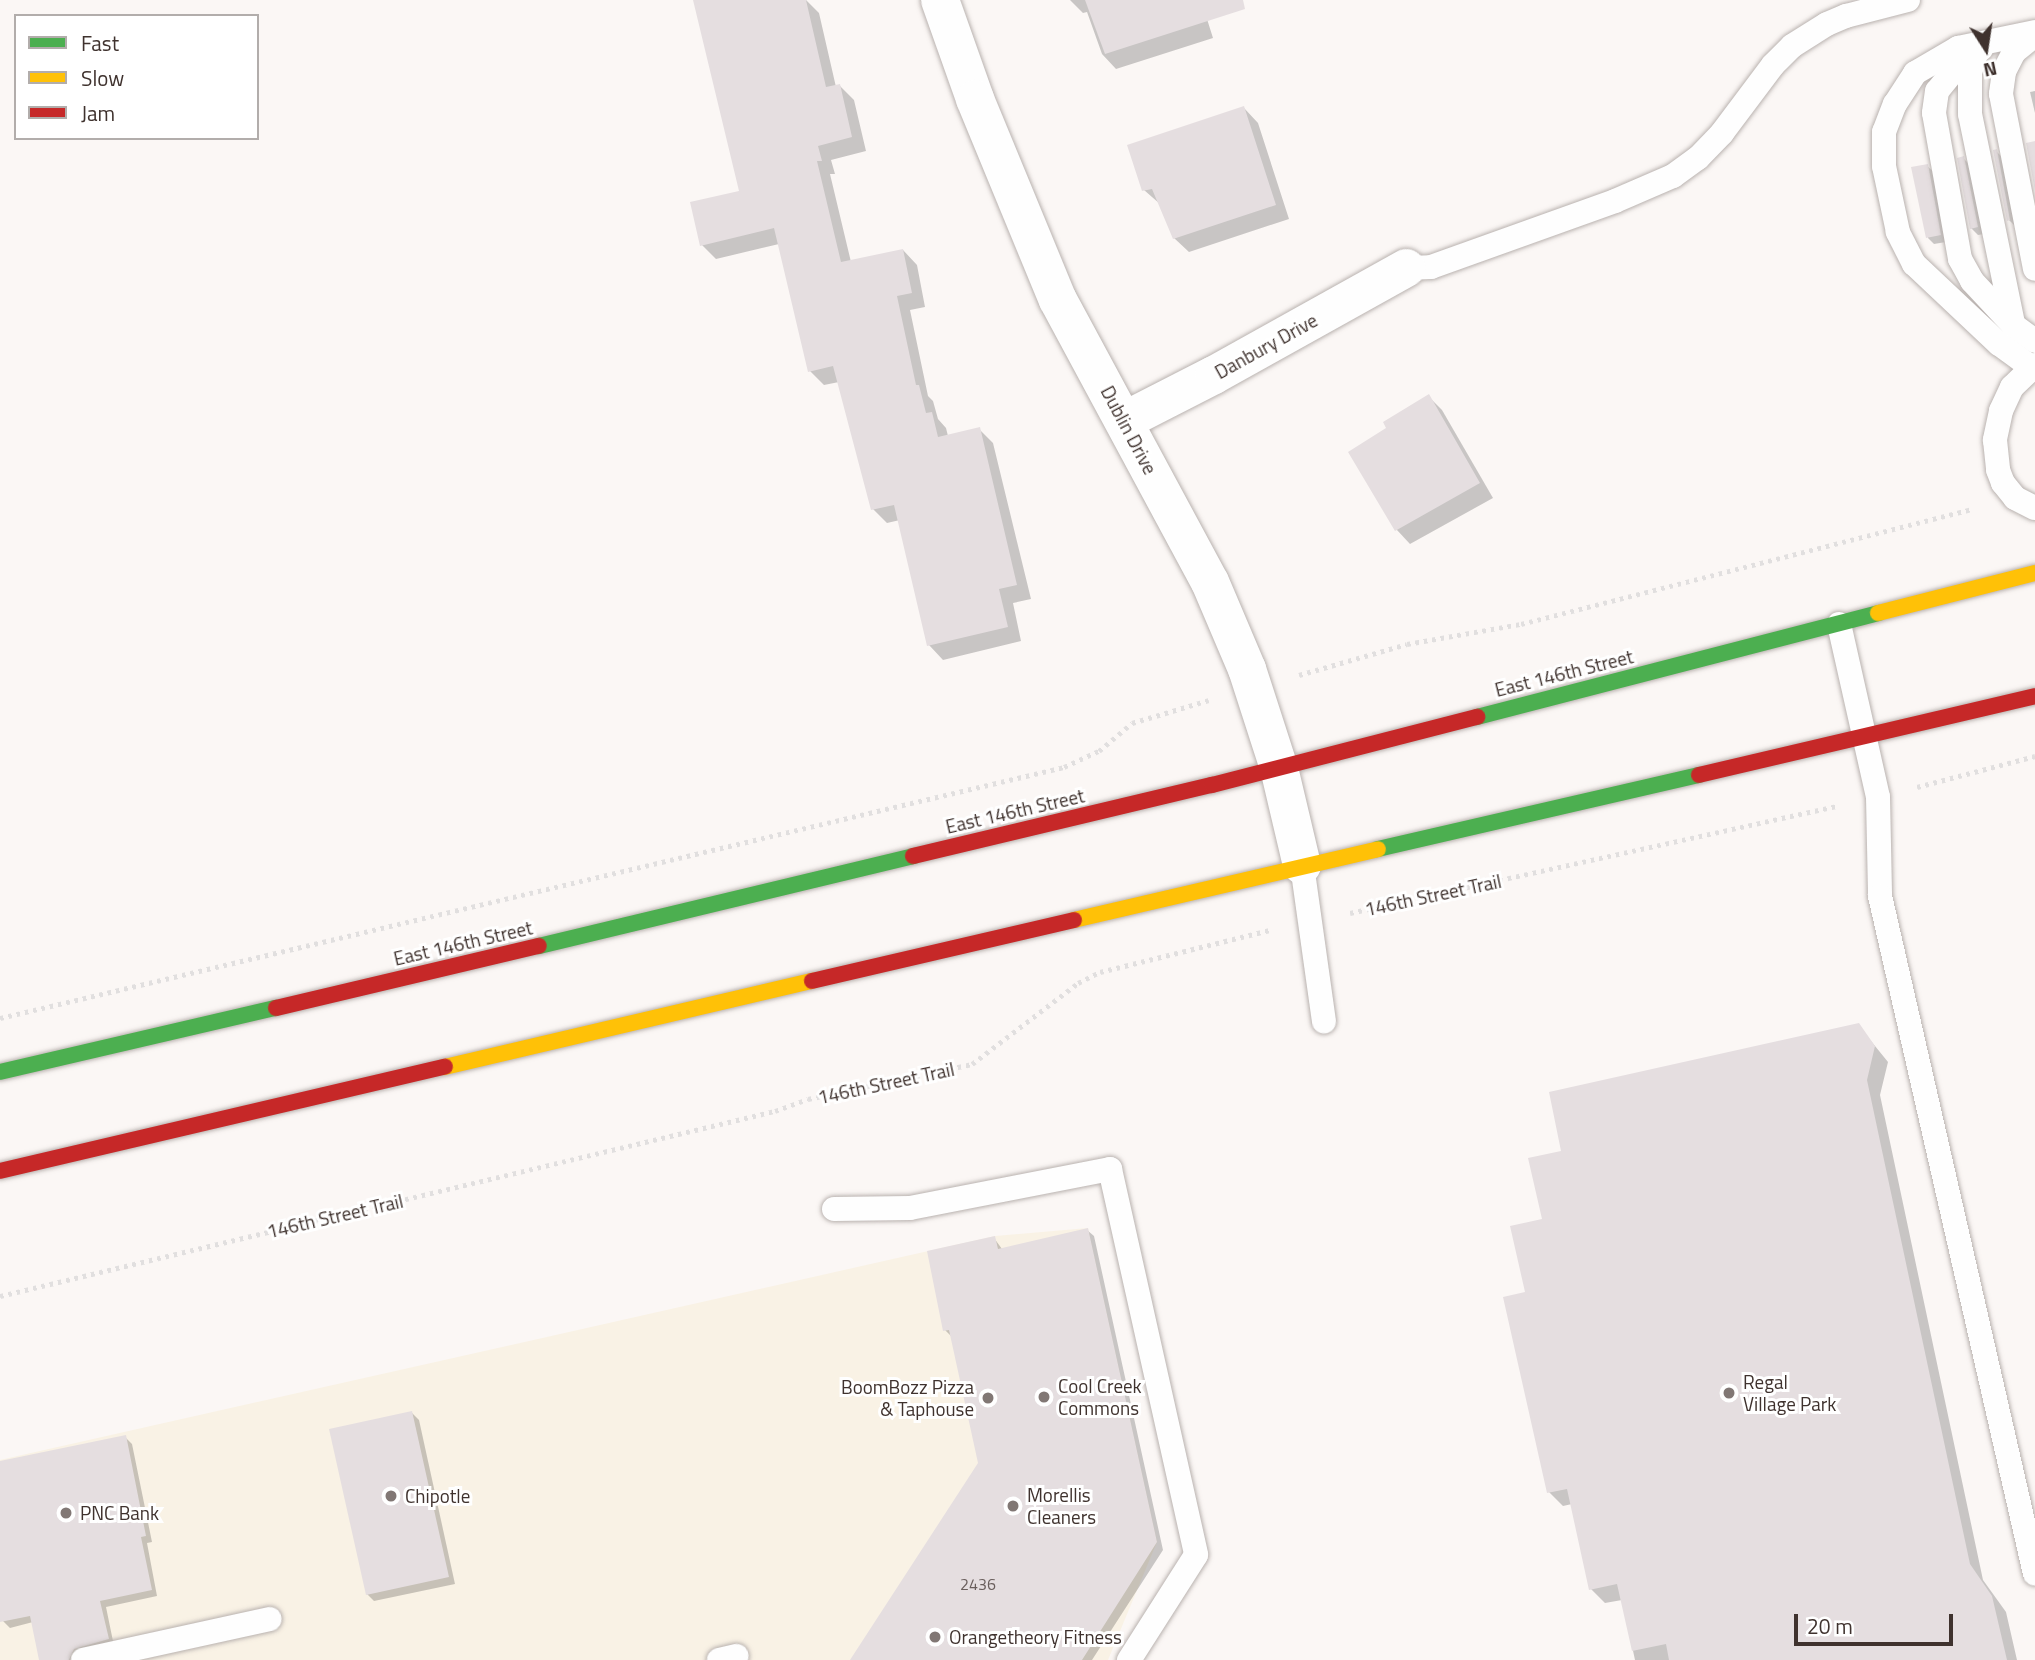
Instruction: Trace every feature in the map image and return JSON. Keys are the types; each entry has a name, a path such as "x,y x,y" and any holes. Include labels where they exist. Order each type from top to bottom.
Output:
{"main road":[{"name":"East 146th Street","path":"0,1072 308,1002 1279,768 2035,573"},
{"path":"0,1171 2035,696"}],"street":[{"name":"Dublin Drive","path":"940,0 975,99 1058,300 1210,582 1247,669 1279,768 1302,865"},
{"name":"Danbury Drive","path":"1124,421 1214,375 1406,268"}],"lane":[{"path":"1406,268 1431,267 1615,201 1673,176 1698,158 1722,133 1773,65 1792,46 1827,24 1846,16 1909,0"},
{"path":"2025,503 1997,470 1996,429 2012,387 2033,366 1998,344 1914,264 1898,232 1884,166 1884,132 1895,104 1914,73 1958,48 1984,47 2035,33"},
{"path":"2035,33 2014,52 2004,72 2001,94 2035,269"},
{"path":"1984,47 1955,69 1937,91 1934,113 1936,134 1960,259 1972,281 2013,325 2035,341"},
{"path":"1984,47 1968,88 1970,114 2013,325"},
{"path":"1839,624 1878,797 1880,895 2035,1574"},
{"path":"1302,865 1324,1021"},
{"path":"834,1209 910,1208 1110,1169 1196,1555 1129,1660"},
{"path":"83,1660 270,1619"}],"path":[{"path":"1326,667 1407,644 1521,624 2025,503"},
{"path":"0,1018 1063,767 1098,751 1132,723 1186,706"},
{"name":"146th Street Trail","path":"0,1296 775,1111 808,1099 972,1064 1078,983 1100,972 1310,922 1878,797 2035,756"}],"shaded area":[{"path":"1088,1228 1157,1542 1108,1660 0,1660 0,1460 995,1236"}],"building":[{"path":"693,0 806,0 826,87 840,84 852,137 818,146 822,161 817,161 841,262 903,249 912,293 897,296 916,385 919,385 926,413 932,412 938,437 980,427 1017,585 999,589 1008,627 927,646 894,505 871,510 833,366 808,372 774,228 700,246 690,202 739,191"},
{"path":"1085,0 1243,0 1245,9 1105,54"},
{"path":"1244,106 1276,205 1173,239 1152,189 1142,191 1127,145"},
{"path":"2035,141 2035,191 2026,143"},
{"path":"1997,149 2010,220 2007,221 1993,150"},
{"path":"1964,156 1978,227 1970,229 1957,158"},
{"path":"1928,164 1941,235 1926,238 1911,167"},
{"path":"1429,394 1480,483 1395,531 1348,452 1386,428 1383,422"},
{"name":"Regal Village Park","path":"1859,1023 1875,1046 1867,1080 1970,1564 1992,1596 2007,1660 1669,1660 1666,1644 1632,1651 1617,1584 1589,1590 1567,1489 1547,1493 1503,1297 1525,1292 1510,1226 1542,1219 1528,1158 1561,1151 1549,1092"},
{"name":"Cool Creek Commons","path":"1088,1228 1157,1542 1082,1660 850,1660 978,1463 949,1330 943,1331 927,1251 995,1236 998,1249"},
{"path":"412,1411 449,1577 366,1595 329,1429"},
{"path":"126,1435 146,1536 141,1537 152,1590 100,1601 109,1639 74,1649 69,1660 39,1660 30,1616 0,1622 0,1461"}],"traffic: fast":[{"path":"1477,717 1878,613"},
{"path":"1378,849 1699,775"},
{"path":"539,946 913,856"},
{"path":"0,1072 276,1008"}],"traffic: slow":[{"path":"1878,613 2035,573"},
{"path":"1074,920 1378,849"},
{"path":"445,1067 812,981"}],"traffic: jam":[{"path":"1699,775 2035,696"},
{"path":"913,856 1212,785 1477,717"},
{"path":"812,981 1074,920"},
{"path":"276,1008 539,946"},
{"path":"0,1171 445,1067"}],"place":[{"name":"Regal Village Park","path":"1729,1393"},
{"name":"Cool Creek Commons","path":"1044,1397"},
{"name":"BoomBozz Pizza & Taphouse","path":"988,1398"},
{"name":"Chipotle","path":"391,1496"},
{"name":"Morellis Cleaners","path":"1013,1506"},
{"name":"PNC Bank","path":"66,1513"},
{"name":"Orangetheory Fitness","path":"935,1637"}]}
